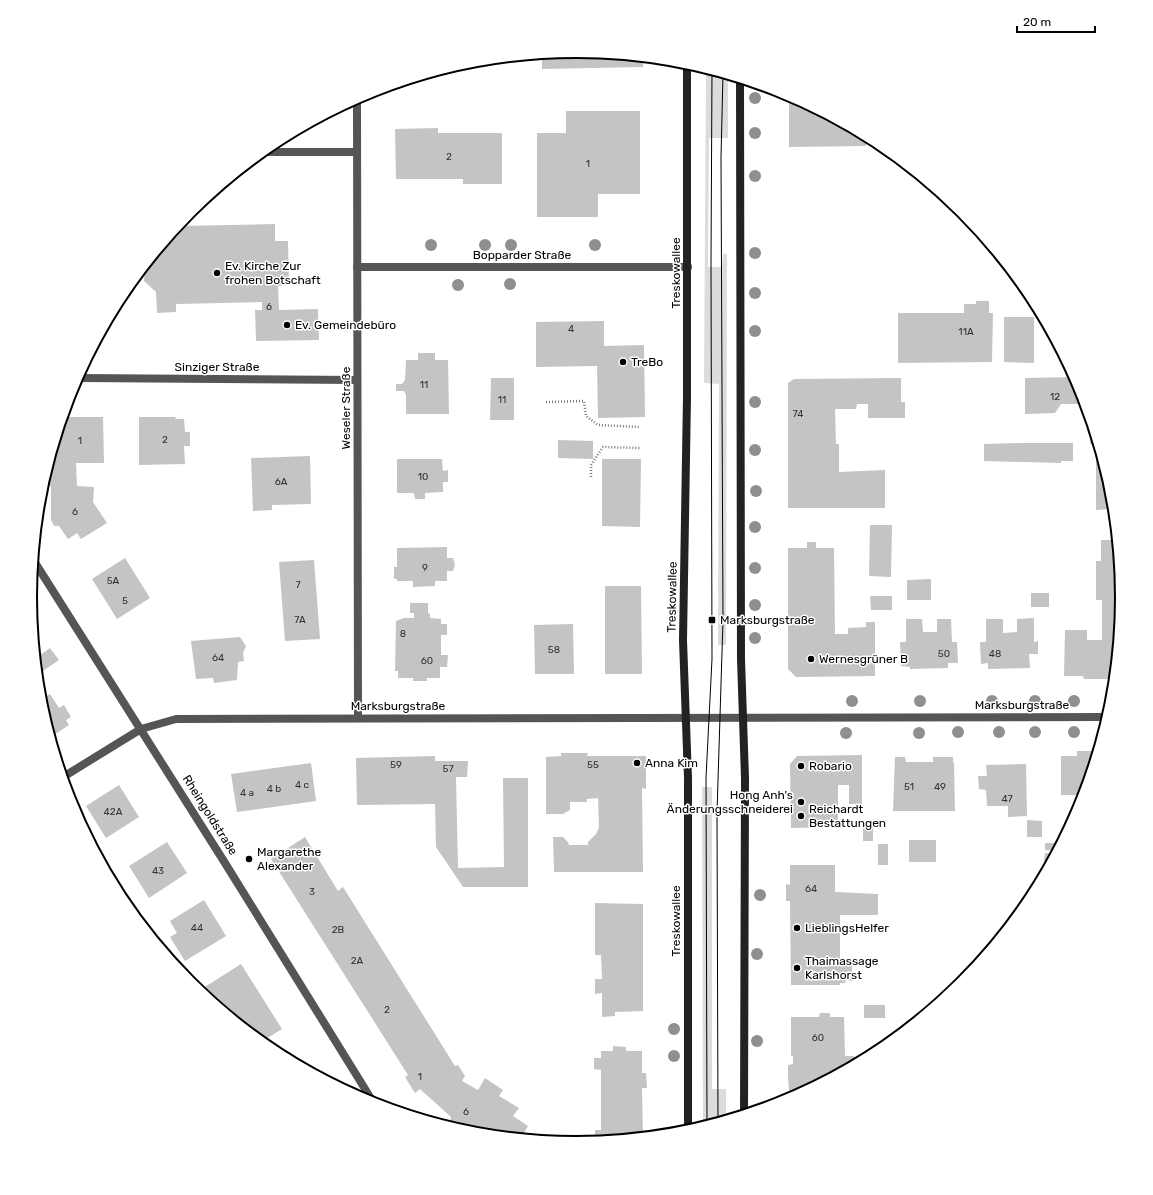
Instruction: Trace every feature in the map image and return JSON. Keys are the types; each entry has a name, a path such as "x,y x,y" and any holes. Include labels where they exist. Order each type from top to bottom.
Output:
{"main road":[{"name":"Treskowallee","path":"687,69 688,267 683,640 688,778 688,1126"},
{"path":"740,84 742,718 745,778 744,1110"}],"street":[{"name":"Weseler Straße","path":"357,105 358,718"},
{"path":"273,152 357,152"},
{"name":"Bopparder Straße","path":"357,267 688,267"},
{"name":"Sinziger Straße","path":"84,378 357,380"},
{"name":"Rheingoldstraße","path":"38,567 141,729 369,1096"},
{"name":"Marksburgstraße","path":"67,774 141,729 176,719 1103,717"}],"path":[{"path":"546,402 584,401 586,416 598,425 639,427"},
{"path":"591,477 591,465 603,447 640,448"}],"shaded area":[{"path":"706,74 728,80 728,138 709,138 708,267 722,267 723,254 727,254 726,645 718,645 719,384 704,383"},
{"path":"702,787 712,787 712,1089 726,1089 726,1116 703,1122"}],"building":[{"path":"542,59 612,59 643,63 643,67 542,69"},
{"path":"789,102 846,130 866,143 866,146 789,147"},
{"path":"566,111 640,111 640,194 598,194 598,217 537,217 537,133 566,133"},
{"path":"438,128 438,133 502,133 502,184 463,184 463,179 396,179 395,129"},
{"name":"Ev. Kirche Zur frohen Botschaft","path":"275,224 275,241 288,241 289,285 278,286 279,310 318,309 319,340 256,341 255,310 262,310 262,302 176,304 176,312 157,313 156,292 144,281 144,274 186,226"},
{"path":"976,301 989,301 989,313 993,313 992,362 898,363 898,313 964,313 964,304 976,304"},
{"path":"1004,317 1034,317 1034,363 1004,362"},
{"path":"604,321 604,346 644,345 645,417 598,418 597,366 536,367 536,322"},
{"path":"418,353 435,353 435,360 448,360 449,414 406,414 406,395 404,391 396,391 396,384 402,384 405,380 406,360 418,360"},
{"path":"1068,377 1080,404 1061,404 1055,413 1025,414 1025,378"},
{"path":"491,378 514,378 514,420 490,420"},
{"path":"901,378 901,402 905,402 905,418 868,418 868,404 857,404 856,409 835,409 836,444 839,444 839,472 885,470 885,508 788,508 788,383 794,379"},
{"path":"69,417 103,417 104,463 76,463 77,486 94,487 93,502 107,523 81,539 77,533 68,539 59,526 54,526 51,520 51,486 48,486 55,458"},
{"path":"139,417 175,417 176,419 184,419 185,432 190,432 190,446 184,446 185,464 139,465"},
{"path":"1090,434 1093,444 1090,444"},
{"path":"558,440 593,441 593,459 558,458"},
{"path":"1073,443 1073,461 1061,461 1061,463 984,461 984,444"},
{"path":"1096,452 1106,492 1108,509 1096,510"},
{"path":"310,456 311,504 272,505 272,510 253,511 251,458"},
{"path":"397,459 442,459 443,471 448,470 448,482 443,482 443,492 425,493 425,499 415,499 414,493 397,493"},
{"path":"602,459 641,459 640,527 602,526"},
{"path":"870,525 892,525 891,577 869,576"},
{"path":"1101,540 1112,540 1116,598 1115,633 1109,679 1084,679 1083,676 1064,676 1065,630 1087,630 1087,640 1102,640 1102,600 1096,600 1096,561 1101,561"},
{"path":"807,542 816,542 816,548 834,548 835,634 848,634 848,628 866,627 866,622 875,622 875,676 796,677 788,669 788,548 807,548"},
{"path":"447,547 447,558 453,558 455,565 453,571 447,571 447,581 435,581 435,586 413,587 413,581 397,581 397,579 394,579 394,567 397,567 397,548"},
{"path":"125,558 150,598 117,619 92,579"},
{"path":"314,560 320,639 285,641 279,562"},
{"path":"931,579 931,600 907,600 907,580"},
{"path":"605,586 641,586 642,674 605,674"},
{"path":"1031,593 1049,593 1049,607 1031,607"},
{"path":"870,596 892,596 892,610 871,610"},
{"path":"410,603 428,603 428,613 430,614 430,618 441,619 441,624 447,624 447,635 441,635 441,655 448,655 447,667 440,667 440,678 427,678 427,681 413,681 413,678 398,678 398,671 395,671 396,621 404,618 414,618 414,613 410,613"},
{"path":"1034,618 1034,642 1038,641 1038,654 1029,654 1030,668 988,669 988,663 981,664 980,642 986,642 986,619 1003,619 1003,633 1017,632 1017,619"},
{"path":"906,619 922,619 923,632 937,632 937,619 951,619 952,642 957,642 958,663 948,663 948,668 910,669 910,667 901,666 900,642 906,642"},
{"path":"573,624 574,674 535,674 534,625"},
{"path":"240,637 246,646 243,653 244,661 238,662 237,680 214,683 213,678 196,679 191,641"},
{"path":"50,648 59,660 42,671 40,655"},
{"path":"50,694 59,708 64,705 71,717 66,720 69,725 54,735 47,703 46,696"},
{"path":"1077,751 1093,751 1078,795 1061,795 1061,756 1077,756"},
{"path":"561,753 588,753 587,756 646,756 646,789 642,788 643,872 554,872 553,837 563,837 569,845 588,845 588,842 596,834 599,827 598,798 587,799 587,802 570,802 570,810 563,814 546,814 546,757 561,756"},
{"path":"862,755 862,804 849,804 849,785 838,785 838,827 791,828 790,764 797,756"},
{"path":"435,756 435,761 468,761 467,777 456,777 458,868 504,867 503,778 528,778 528,887 463,887 436,847 435,804 357,805 356,758"},
{"path":"895,757 905,757 906,762 933,762 933,757 953,757 955,811 893,811"},
{"path":"311,763 316,801 237,812 231,774"},
{"path":"1026,764 1027,816 1008,817 1008,806 987,806 986,790 979,789 978,776 987,776 986,765"},
{"path":"119,785 139,817 106,838 86,806"},
{"path":"1027,820 1042,821 1042,837 1027,837"},
{"path":"863,823 873,824 873,841 863,841"},
{"path":"305,837 338,891 343,887 455,1066 458,1065 465,1076 462,1081 478,1090 485,1078 503,1090 499,1096 519,1108 513,1116 528,1126 523,1134 456,1123 450,1120 451,1117 420,1089 415,1093 405,1077 408,1075 271,859"},
{"path":"909,840 936,840 936,862 909,862"},
{"path":"167,842 187,873 149,898 129,866"},
{"path":"1045,843 1056,843 1052,851 1045,850"},
{"path":"878,844 888,844 888,865 878,865"},
{"path":"1045,853 1051,853 1047,861 1044,861"},
{"path":"790,865 835,865 835,892 878,894 878,915 840,915 840,958 852,958 852,981 846,980 845,983 840,983 840,985 791,985 790,901 786,901 786,884 790,885"},
{"path":"204,900 226,936 185,961 170,937 177,933 170,921"},
{"path":"595,903 643,904 643,1011 615,1012 615,1016 602,1017 602,993 595,994 595,979 602,979 602,977 601,955 595,955"},
{"path":"241,964 282,1029 266,1039 248,1026 204,987"},
{"path":"864,1005 885,1005 885,1018 864,1018"},
{"path":"820,1013 830,1013 830,1017 844,1017 845,1056 854,1056 854,1060 792,1092 789,1090 788,1077 788,1065 793,1064 793,1056 791,1056 791,1017 819,1017"},
{"path":"613,1046 626,1047 626,1051 642,1051 642,1073 646,1073 647,1088 642,1088 643,1132 595,1136 595,1130 601,1130 601,1070 594,1069 594,1058 601,1058 601,1051 613,1051"}],"tram line":[{"path":"707,1121 706,778 712,659 712,75"},
{"path":"718,1118 717,813 723,620 721,157 723,78"}],"place":[{"name":"Ev. Kirche Zur frohen Botschaft","path":"217,273"},
{"name":"Ev. Gemeindebüro","path":"287,325"},
{"name":"TreBo","path":"623,362"},
{"name":"Marksburgstraße","path":"712,620"},
{"name":"Wernesgrüner B","path":"811,659"},
{"name":"Anna Kim","path":"637,763"},
{"name":"Robario","path":"801,766"},
{"name":"Hong Anh's Änderungsschneiderei","path":"801,802"},
{"name":"Reichardt Bestattungen","path":"801,816"},
{"name":"Margarethe Alexander","path":"249,859"},
{"name":"LieblingsHelfer","path":"797,928"},
{"name":"Thaimassage Karlshorst","path":"797,968"}]}
